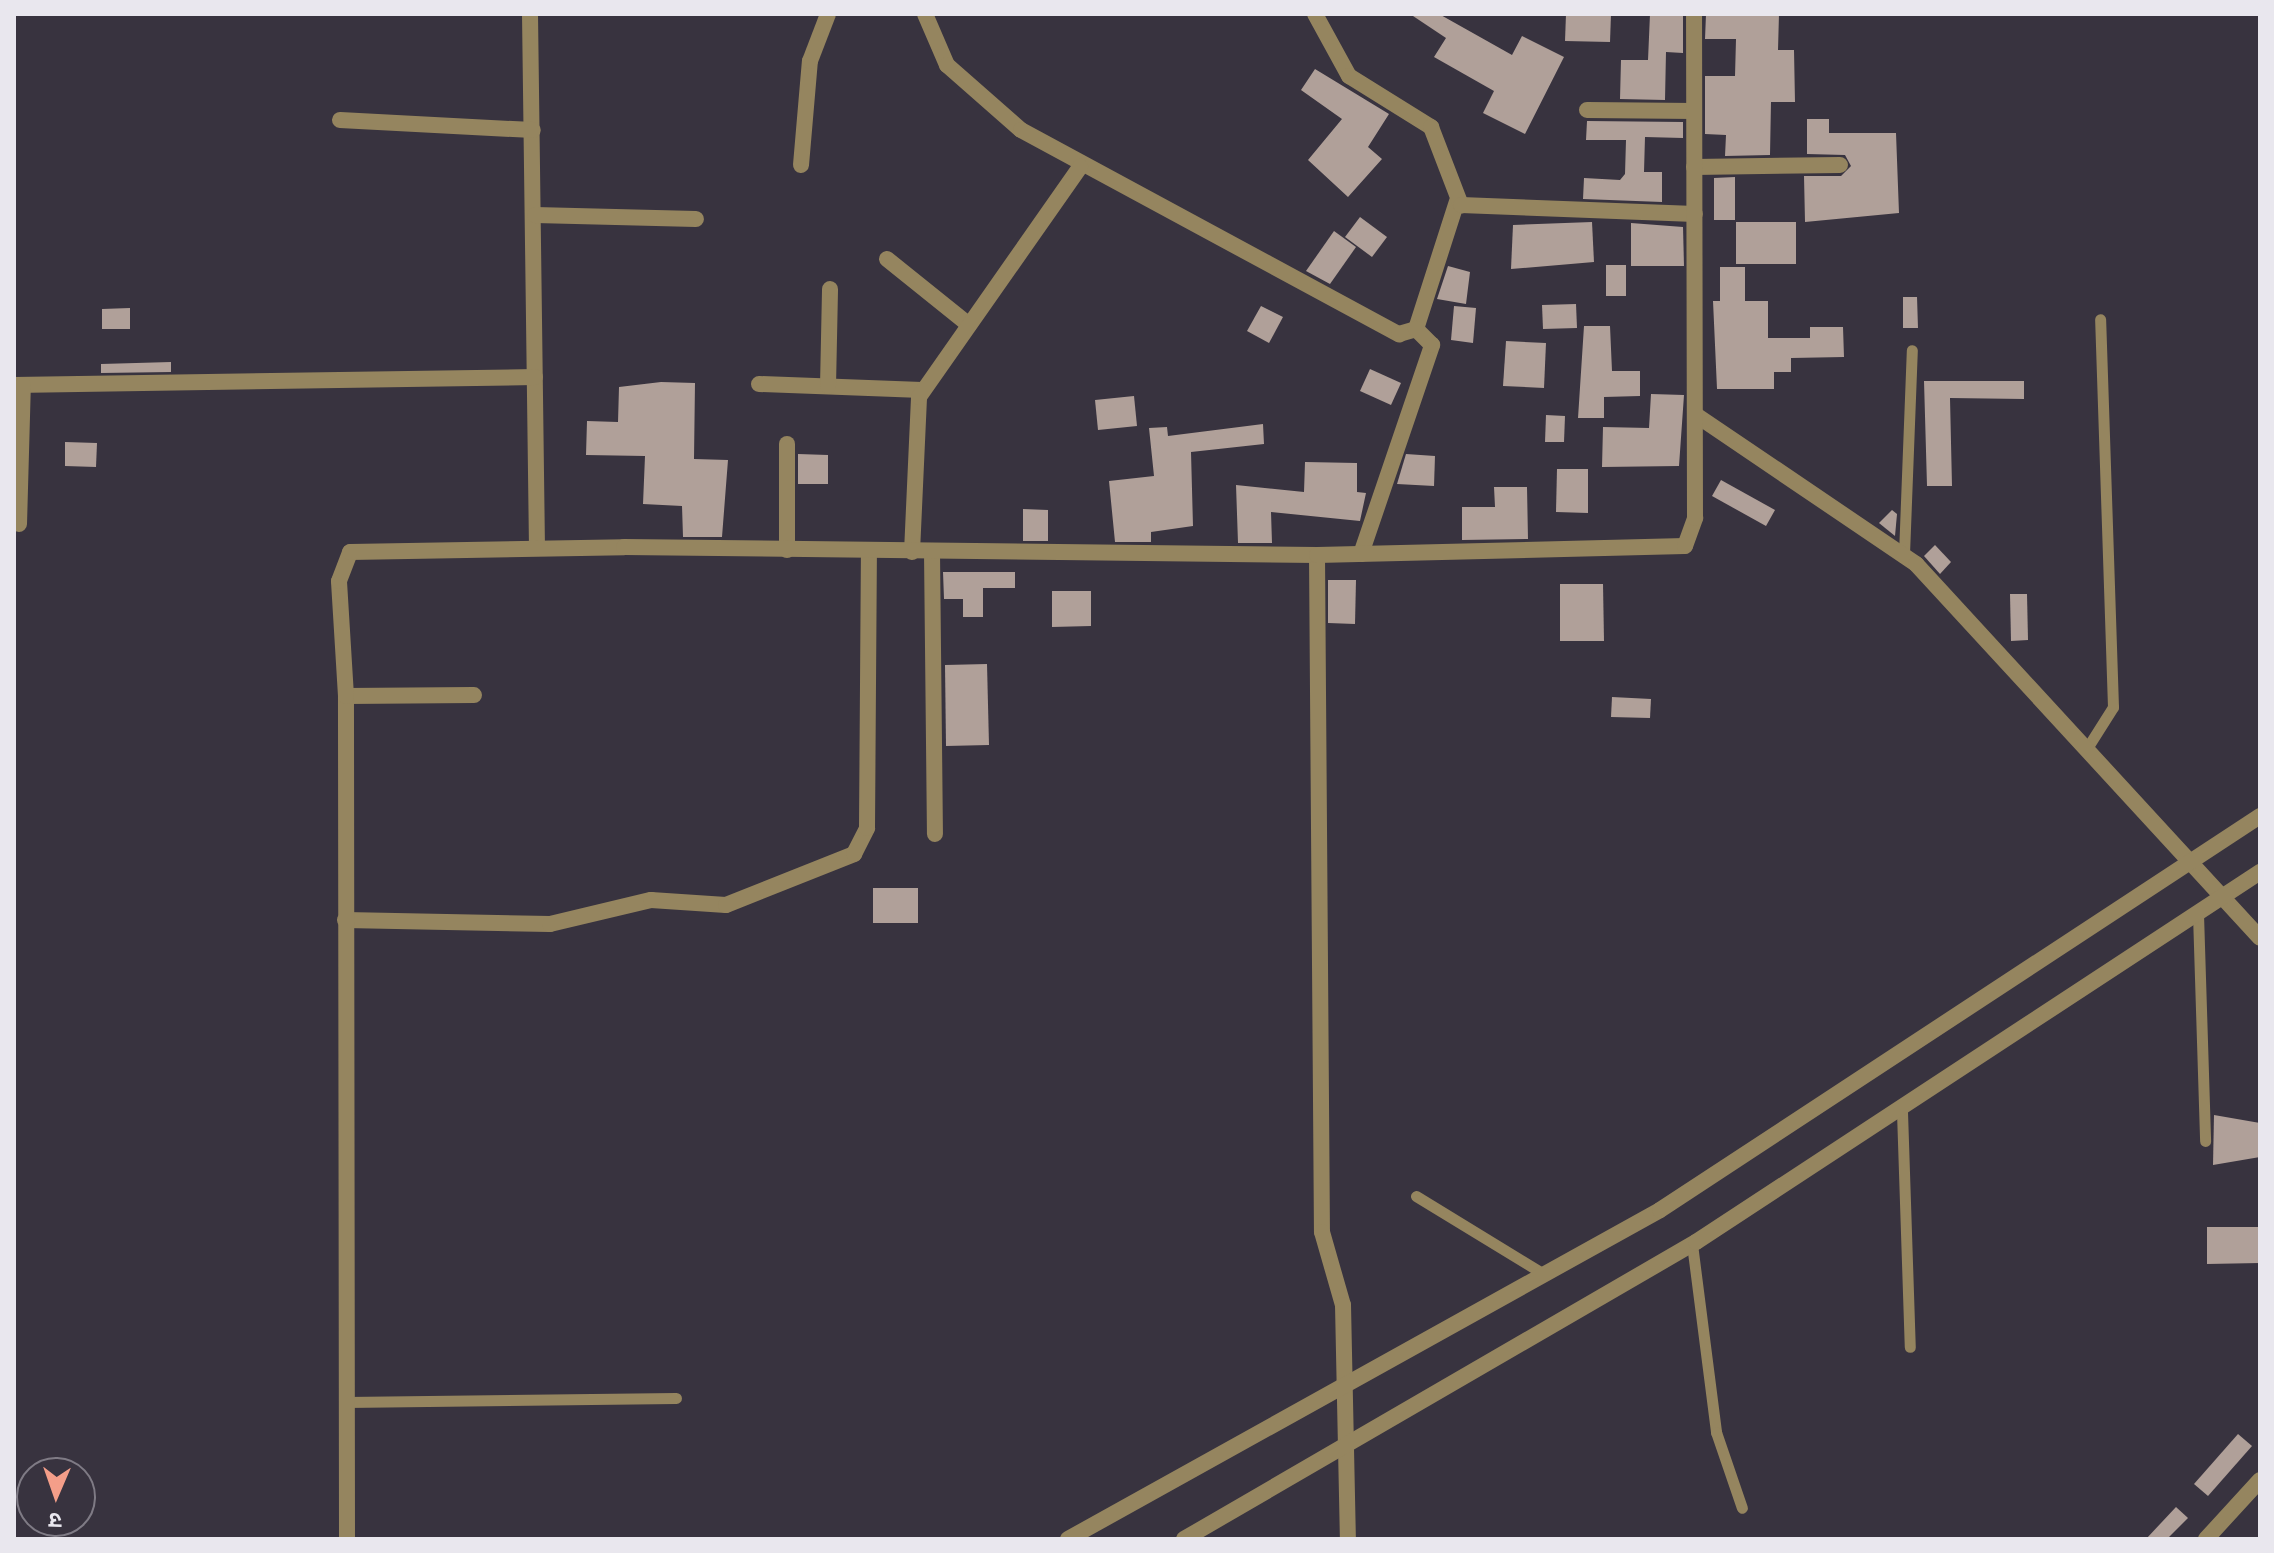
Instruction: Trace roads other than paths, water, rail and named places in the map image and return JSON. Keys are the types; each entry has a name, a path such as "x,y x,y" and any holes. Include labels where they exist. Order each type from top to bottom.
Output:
{"street":[{"path":"530,14 537,547"},
{"path":"801,165 810,61 828,14"},
{"path":"925,14 947,65 980,99 1080,167 1388,329 1416,329 1432,345 1361,554"},
{"path":"1315,14 1349,76 1431,127 1457,201 1416,329"},
{"path":"347,1539 346,696 339,581 350,552 537,547 1317,555 1685,546 1695,518 1694,14"},
{"path":"1587,110 1694,111"},
{"path":"340,120 533,130"},
{"path":"1694,167 1840,165"},
{"path":"912,552 922,390 1080,167"},
{"path":"1457,201 1515,212 1695,214"},
{"path":"535,215 696,219"},
{"path":"887,259 969,325"},
{"path":"828,386 830,289"},
{"path":"19,524 19,385 535,377"},
{"path":"759,384 922,390"},
{"path":"1696,415 1904,554 2089,745 2190,864 2260,938"},
{"path":"787,444 787,550"},
{"path":"345,920 550,924 651,900 726,905 854,854 867,828 869,551"},
{"path":"932,552 935,834"},
{"path":"1317,555 1322,1232 1338,1275 1349,1449 1348,1539"},
{"path":"346,696 474,695"},
{"path":"1068,1539 1345,1388 1660,1210 2260,816"},
{"path":"1184,1539 1349,1449 1692,1244 1902,1112 2260,872"},
{"path":"2206,1539 2260,1480"}],"lane":[{"path":"2089,745 2113,707 2100,319"},
{"path":"1904,554 1912,350"},
{"path":"2198,914 2205,1141"},
{"path":"1902,1112 1910,1347"},
{"path":"1416,1196 1544,1274"},
{"path":"1692,1244 1716,1432 1742,1508"},
{"path":"346,1402 676,1398"}]}
